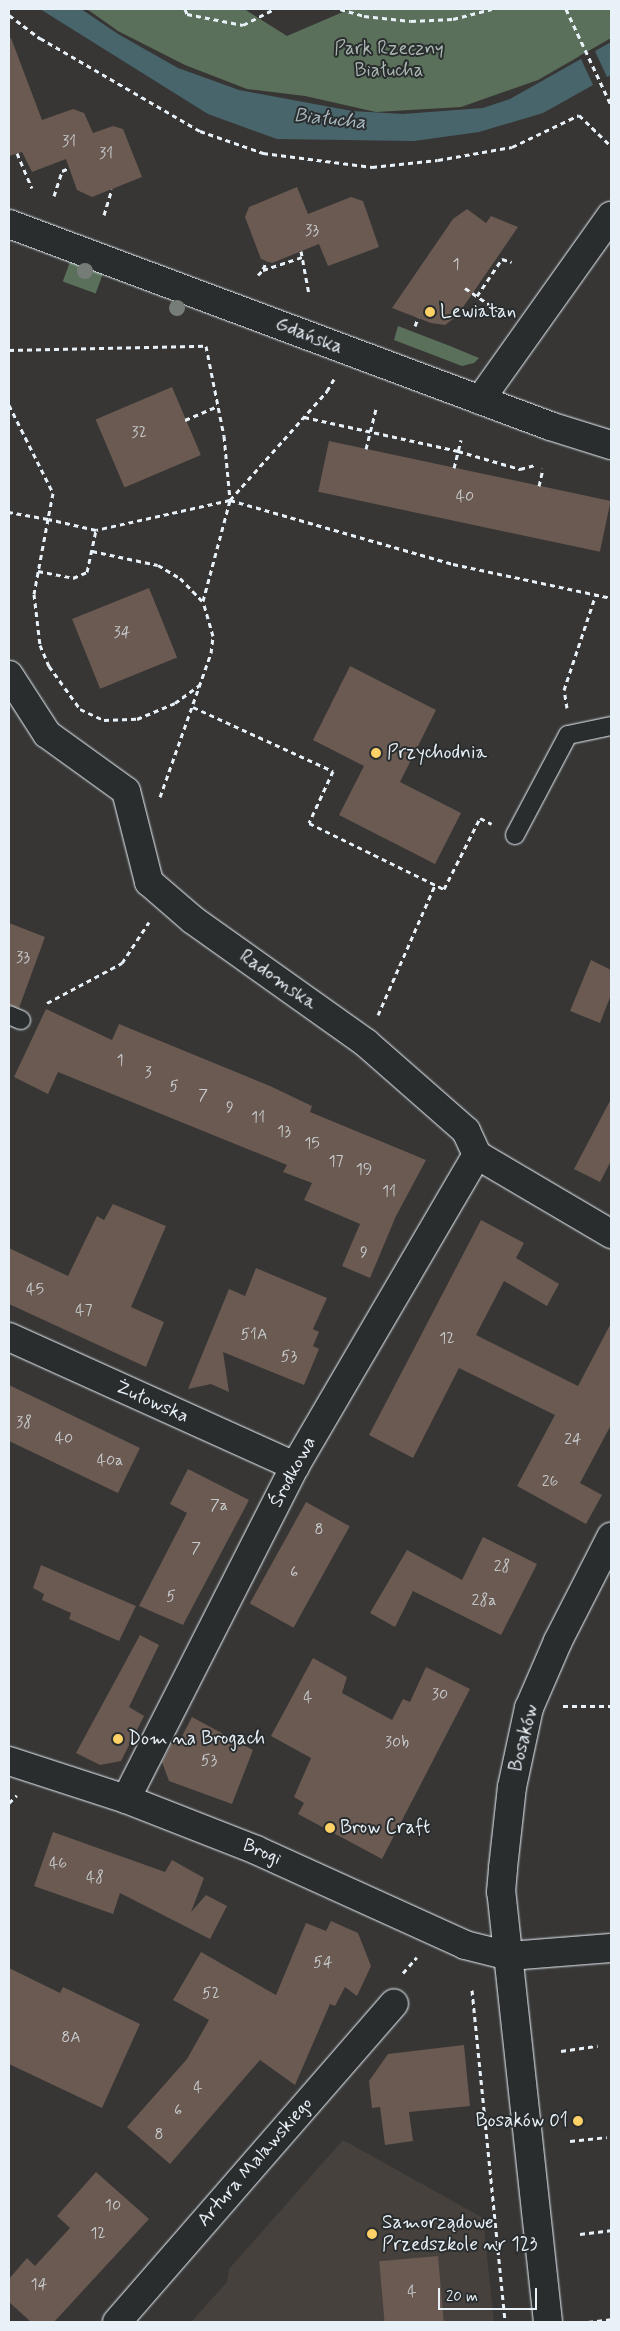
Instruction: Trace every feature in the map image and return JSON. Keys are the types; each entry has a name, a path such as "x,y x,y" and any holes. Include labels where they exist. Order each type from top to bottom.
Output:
{"street":[{"path":"480,400 611,216"},
{"name":"Gdańska","path":"9,224 480,400 611,445"},
{"path":"9,675 47,734 126,791 149,882"},
{"name":"Radomska","path":"149,882 193,920 366,1043 466,1130 477,1155"},
{"path":"477,1155 611,1234"},
{"name":"Środkowa","path":"126,1799 295,1466 477,1155"},
{"name":"Żułowska","path":"9,1337 295,1466"},
{"name":"Bosaków","path":"548,2322 502,1892 503,1868 512,1787 529,1708 558,1641 611,1537"},
{"name":"Brogi","path":"9,1761 126,1799 256,1850 465,1945 509,1956 611,1948"},
{"name":"Artura Malawskiego","path":"117,2322 394,2003"}],"lane":[{"path":"515,835 571,734 611,726"}],"path":[{"path":"185,9 187,14 243,25 275,9"},
{"path":"340,9 364,16 411,21 453,19 492,9"},
{"path":"566,9 611,105"},
{"path":"9,15 40,38 200,131 263,153 372,167 438,160 512,147 579,115 611,146"},
{"path":"18,153 32,188"},
{"path":"54,196 62,171 69,168"},
{"path":"104,215 112,189"},
{"path":"301,251 309,294"},
{"path":"263,270 302,257"},
{"path":"477,296 495,264 502,259 512,262"},
{"path":"258,275 263,270 267,261"},
{"path":"465,288 509,318"},
{"path":"415,326 418,318"},
{"path":"9,350 205,344 224,436 230,500 202,601"},
{"path":"230,500 303,417 335,377"},
{"path":"9,405 53,493 38,571 34,616 40,645 49,666 80,708 104,720 137,718 175,704 200,685"},
{"path":"185,420 218,406"},
{"path":"366,449 376,409"},
{"path":"303,417 458,451 520,468 535,465"},
{"path":"454,468 461,440"},
{"path":"538,486 543,468"},
{"path":"9,512 96,530 230,500 453,564 611,598"},
{"path":"38,571 73,578 88,572 96,530"},
{"path":"92,550 158,564 180,578 202,601 213,636 212,653 160,799"},
{"path":"571,734 564,690 596,594"},
{"path":"193,707 333,770 309,823 444,889 480,818 515,835"},
{"path":"47,1003 122,963 129,956 154,913 149,882"},
{"path":"366,1043 435,885"},
{"path":"553,1706 611,1706"},
{"path":"472,1990 505,2322"},
{"path":"561,2051 598,2046"},
{"path":"570,2141 607,2137"},
{"path":"580,2234 611,2230"},
{"path":"588,2322 611,2319"}],"shaded area":[{"name":"Samorządowe Przedszkole nr 123","path":"343,2140 483,2218 494,2322 191,2322 227,2282 229,2269"}],"green space":[{"name":"Park Rzeczny Białucha","path":"87,9 244,9 287,36 350,9 611,9 611,38 538,80 461,107 376,112 305,96 247,89 185,65 118,31"},
{"path":"71,259 104,271 96,294 63,282"},
{"path":"398,326 479,358 474,363 462,366 394,340"}],"water":[{"name":"Białucha","path":"40,9 81,9 118,34 178,68 239,90 352,111 403,114 483,108 510,99 611,42 611,75 543,113 479,132 414,141 277,139 208,114"}],"pier":[{"path":"594,49 608,79 593,86 579,56"}],"building":[{"path":"9,38 11,38 42,120 73,109 84,113 93,133 113,126 123,129 142,177 92,197 77,190 66,159 32,172 22,152 9,156"},
{"path":"297,187 308,214 351,197 363,201 379,247 328,266 319,244 272,263 261,259 245,217 249,207"},
{"path":"467,209 486,223 491,216 518,227 457,316 445,325 431,323 392,308 453,219"},
{"path":"172,387 201,455 125,488 96,419"},
{"path":"329,441 611,501 600,552 318,492"},
{"path":"149,588 177,658 100,689 72,619"},
{"name":"Przychodnia","path":"350,666 436,710 400,782 461,813 435,864 339,815 364,766 313,740"},
{"path":"9,923 45,937 19,1008 9,1005"},
{"path":"591,960 611,970 611,995 600,1023 570,1011"},
{"path":"46,1009 112,1040 119,1024 270,1086 312,1106 310,1112 426,1160 396,1216 370,1278 342,1266 360,1224 304,1200 312,1183 283,1172 287,1165 58,1072 48,1094 14,1077"},
{"path":"611,1099 611,1161 600,1182 574,1169"},
{"path":"113,1204 166,1226 131,1307 164,1322 146,1367 9,1304 9,1248 68,1276 97,1216 104,1220"},
{"path":"481,1220 524,1243 516,1258 559,1284 547,1306 504,1281 476,1335 578,1386 611,1323 611,1425 580,1483 602,1495 586,1524 517,1486 555,1415 459,1368 413,1458 369,1435"},
{"path":"256,1268 327,1298 313,1329 319,1332 313,1346 319,1349 304,1385 223,1352 229,1392 211,1384 188,1389 229,1289 245,1296"},
{"path":"9,1385 140,1448 118,1493 9,1441"},
{"path":"188,1469 249,1500 183,1625 139,1606 187,1513 170,1504"},
{"path":"306,1502 350,1526 293,1628 250,1603"},
{"path":"483,1537 537,1564 501,1635 413,1591 395,1627 370,1613 407,1550 462,1580"},
{"path":"41,1565 136,1606 119,1641 69,1619 71,1613 42,1600 44,1594 33,1588"},
{"path":"140,1635 159,1645 129,1707 144,1716 121,1761 100,1765 76,1753"},
{"path":"313,1658 347,1677 342,1693 392,1720 403,1699 410,1702 426,1667 470,1689 382,1859 298,1814 304,1803 294,1797 311,1758 271,1736"},
{"path":"192,1717 253,1750 232,1804 169,1781 162,1762 176,1735 181,1738"},
{"path":"53,1832 165,1872 172,1860 204,1878 191,1912 206,1895 227,1906 210,1939 120,1893 113,1914 34,1886"},
{"path":"331,1921 358,1933 371,1966 357,1996 345,1987 335,2006 330,2004 295,2085 260,2060 170,2164 127,2127 187,2059 209,2020 173,2000 201,1952 276,1995 306,1923 326,1931"},
{"path":"9,1968 60,1993 63,1987 140,2024 102,2108 9,2064"},
{"path":"464,2045 470,2106 409,2112 413,2141 385,2145 380,2107 372,2108 369,2081 388,2054"},
{"path":"96,2172 149,2219 54,2322 31,2322 9,2302 9,2279 27,2258 35,2266 70,2228 57,2216"},
{"path":"438,2256 444,2322 385,2322 379,2261"}],"place":[{"name":"Lewiatan","path":"430,312"},
{"name":"Przychodnia","path":"376,753"},
{"name":"Dom na Brogach","path":"118,1739"},
{"name":"Brow Craft","path":"330,1828"},
{"name":"Bosaków 01","path":"578,2121"},
{"name":"Samorządowe Przedszkole nr 123","path":"372,2234"}]}
